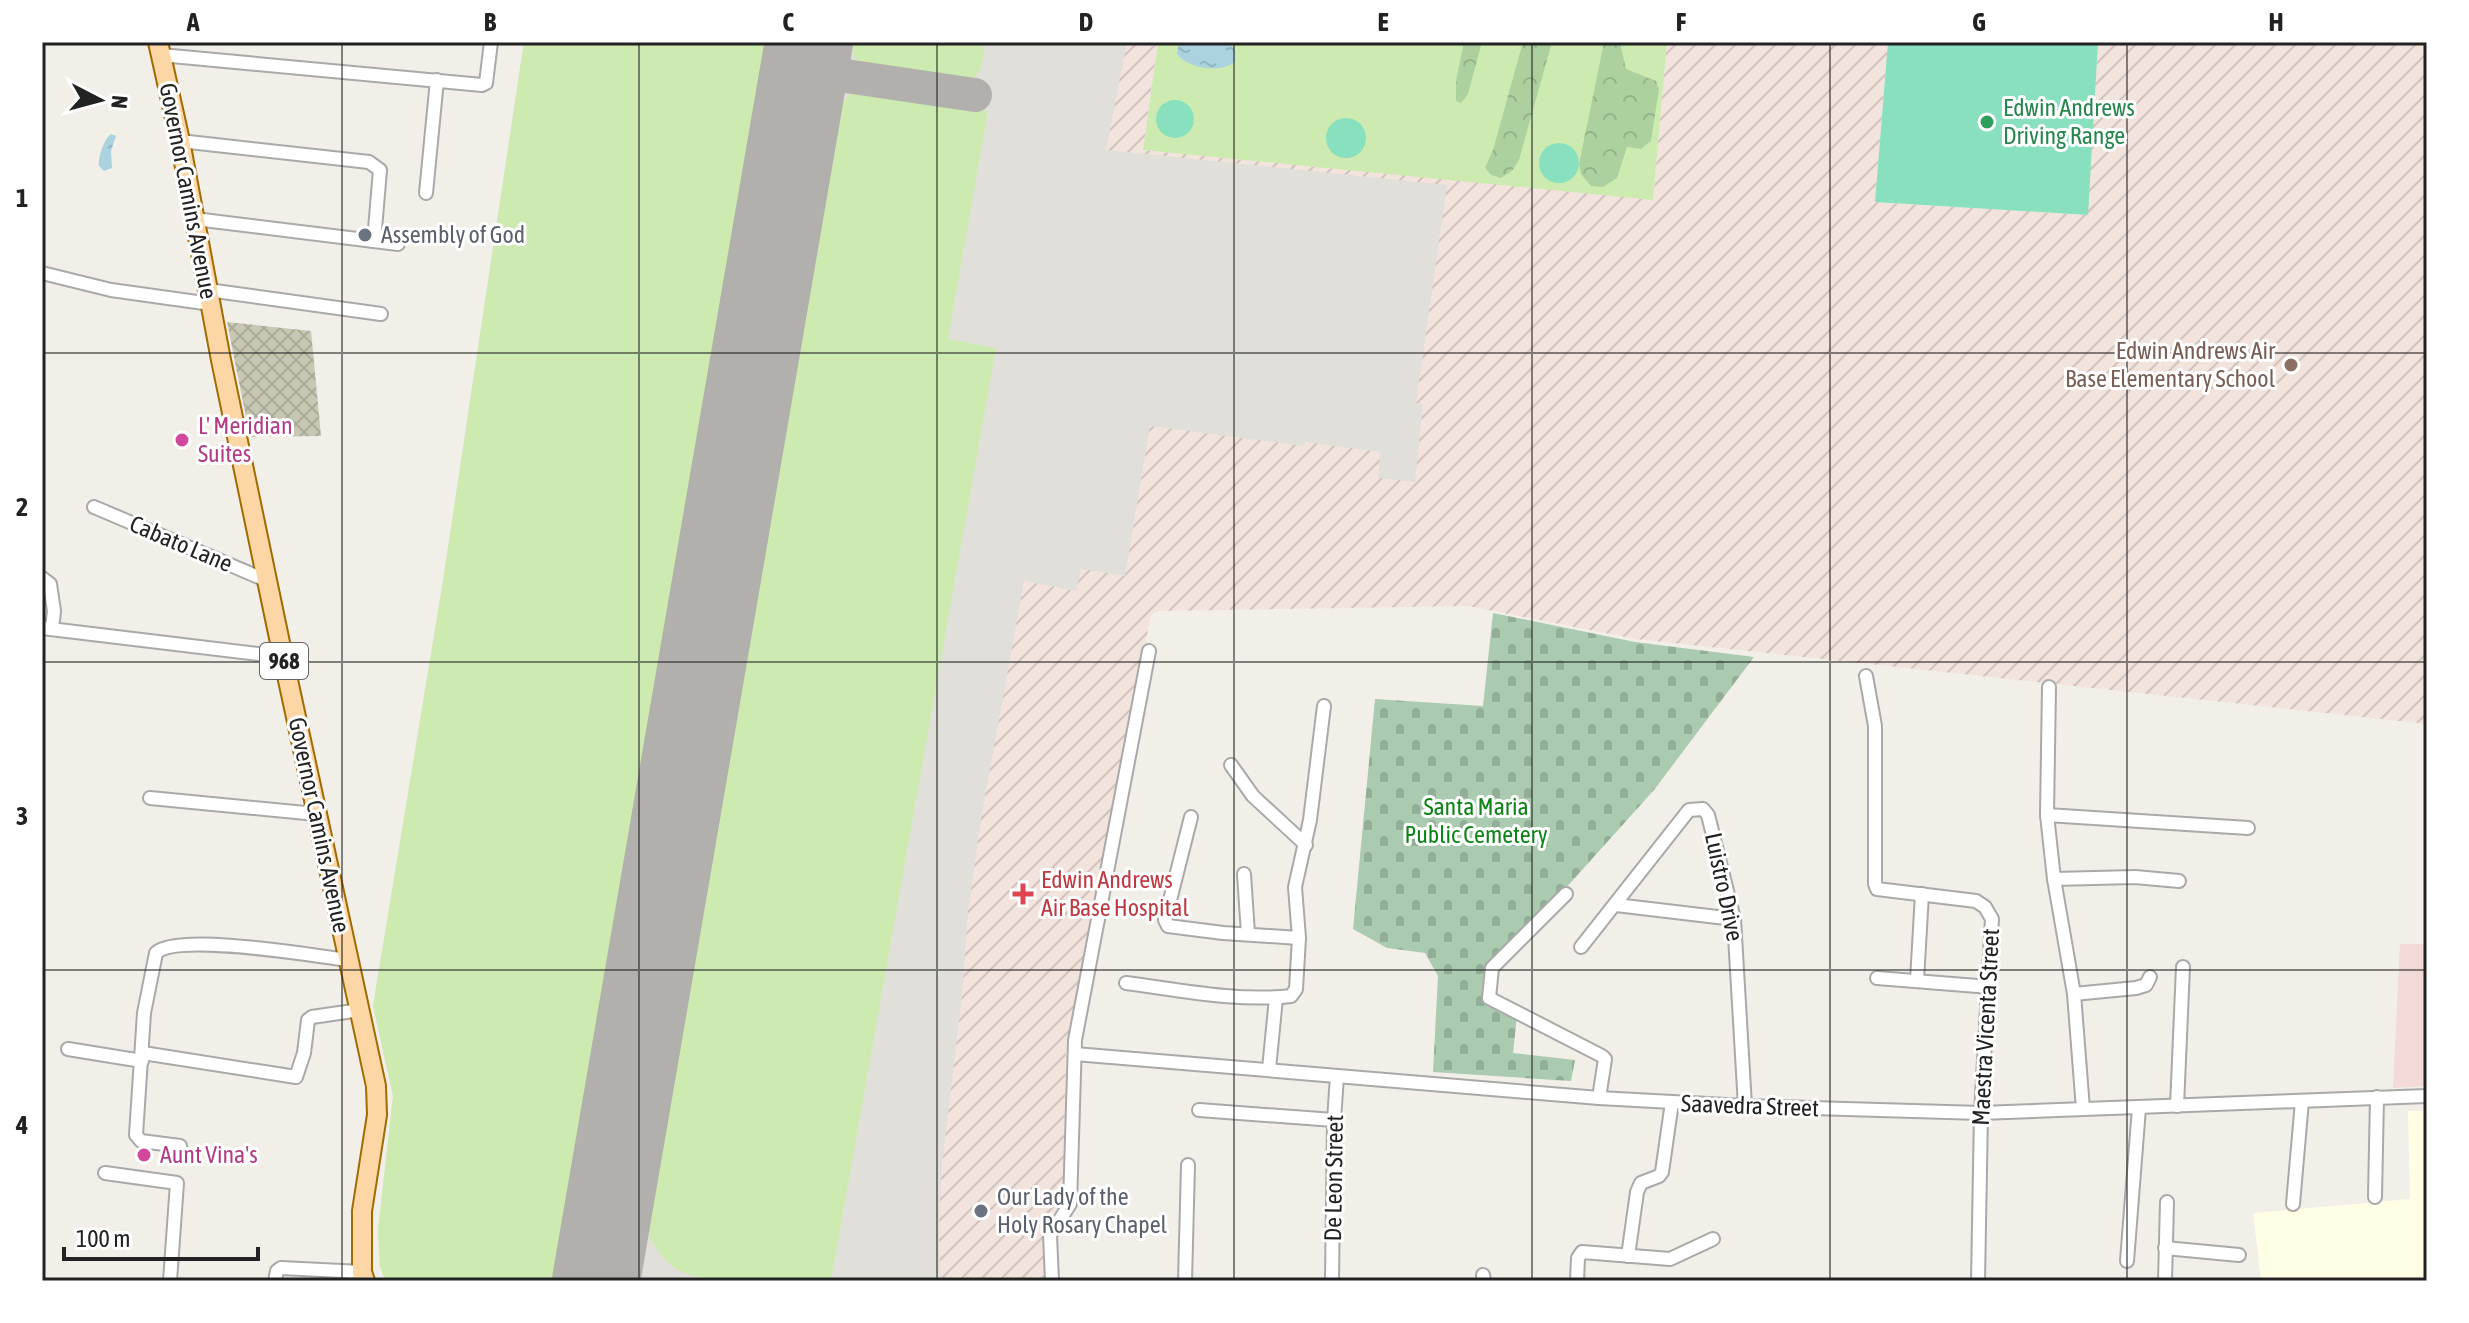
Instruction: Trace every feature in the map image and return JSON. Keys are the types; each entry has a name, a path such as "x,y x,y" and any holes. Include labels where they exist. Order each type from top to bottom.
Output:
{"main road":[{"name":"Governor Camins Avenue","path":"160,49 283,657 376,1086 377,1115 362,1211 364,1276"}],"street":[{"path":"160,49 485,85 491,42"},
{"path":"426,193 437,80"},
{"path":"180,141 375,165 380,170 374,241"},
{"path":"195,219 398,244"},
{"path":"42,273 111,290 381,314"},
{"name":"Cabato Lane","path":"94,507 268,581"},
{"path":"42,578 50,584 54,611 47,629 283,657"},
{"path":"1052,1281 1050,1235 1070,1204 1078,1025 1149,651"},
{"name":"Maestra Vicenta Street","path":"1866,676 1875,726 1875,884 1881,891 1976,901 1985,907 1992,919 1981,1113 1978,1281"},
{"path":"2049,687 2047,815 2054,879 2074,994 2083,1109"},
{"path":"1126,983 1201,993 1276,998 1291,996 1296,989 1299,938 1295,887 1306,845 1324,706"},
{"path":"1231,765 1253,796 1306,845"},
{"path":"150,798 316,814"},
{"name":"Luistro Drive","path":"1581,947 1689,810 1703,809 1708,815 1734,919 1745,1106"},
{"path":"2047,815 2248,828"},
{"path":"1191,817 1166,923 1168,926 1299,938"},
{"path":"1244,874 1248,934"},
{"path":"2054,879 2135,877 2179,881"},
{"path":"1566,894 1492,968 1489,998 1602,1056 1605,1059 1599,1098"},
{"path":"1917,980 1922,894"},
{"path":"1616,905 1734,919"},
{"path":"180,1146 141,1141 136,1135 144,1013 156,953 168,946 251,947 348,960"},
{"path":"2177,1106 2183,967"},
{"path":"2074,994 2136,988 2146,985 2150,977"},
{"path":"1877,978 1990,987"},
{"path":"1269,1069 1276,998"},
{"path":"68,1049 296,1077 304,1053 308,1020 360,1010"},
{"name":"Saavedra Street","path":"1075,1054 1599,1098 1745,1106 1981,1113 2427,1096"},
{"name":"De Leon Street","path":"1332,1281 1337,1076"},
{"path":"2375,1197 2377,1097"},
{"path":"2293,1204 2302,1101"},
{"path":"1628,1256 1637,1192 1641,1183 1662,1172 1672,1102"},
{"path":"2127,1261 2139,1108"},
{"path":"1199,1110 1334,1120"},
{"path":"1185,1281 1188,1165"},
{"path":"105,1173 177,1183 170,1281"},
{"path":"2165,1281 2167,1202"},
{"path":"1577,1281 1578,1258 1582,1252 1670,1259 1713,1239"},
{"path":"2165,1248 2239,1255"},
{"path":"275,1281 281,1268 364,1276"}],"shaded area":[{"path":"524,42 1127,42 1106,150 1447,185 1416,403 1423,404 1415,482 1378,478 1380,452 1305,442 1304,446 1150,426 1125,576 1081,569 1076,591 1024,581 981,819 968,911 962,996 941,1173 941,1281 385,1281 380,1266 378,1231 393,1096 373,1006 443,581"},
{"path":"919,42 1158,42 1143,150 1653,199 1667,42 1888,42 1875,202 2087,215 2098,42 2427,42 2427,724 1636,639 1468,606 1159,611 1151,615 1066,1047 1063,1208 1049,1214 1045,1232 1048,1281 684,1281"},
{"path":"227,322 311,331 321,436 250,437"},
{"path":"2400,944 2427,944 2427,1086 2393,1088"},
{"path":"2408,1111 2427,1111 2427,1281 2261,1281 2253,1213 2410,1199"}],"green space":[{"path":"524,42 769,42 558,1281 385,1281 380,1266 378,1231 393,1096 373,1006 443,581"},
{"path":"853,42 985,42 978,73 963,83 868,69 855,58"},
{"path":"1158,42 1667,42 1653,200 1143,150"},
{"path":"1464,42 1482,42 1468,94 1461,103 1456,101 1456,81"},
{"path":"1523,42 1552,42 1519,160 1512,171 1501,178 1491,175 1485,168 1493,150"},
{"path":"1604,42 1620,42 1626,69 1656,81 1659,89 1651,141 1641,149 1627,147 1617,178 1603,187 1591,186 1581,174 1579,164"},
{"name":"Edwin Andrews Driving Range","path":"1888,42 2098,42 2088,215 1875,202"},
{"path":"861,89 988,111 948,339 996,348 831,1281 712,1279 675,1268 661,1255 648,1234 843,102"},
{"path":"1175,100 1188,106 1194,119 1188,132 1175,138 1162,132 1156,119 1162,106"},
{"path":"1346,118 1360,124 1366,138 1360,152 1346,158 1332,152 1326,138 1332,124"},
{"path":"1559,143 1573,149 1579,163 1573,177 1559,183 1545,177 1539,163 1545,149"},
{"name":"Santa Maria Public Cemetery","path":"1493,613 1635,642 1754,657 1654,790 1555,900 1489,964 1486,1000 1517,1016 1513,1053 1575,1060 1571,1081 1433,1072 1438,976 1425,953 1387,948 1353,929 1375,699 1483,706"}],"water":[{"path":"1179,42 1229,42 1235,50 1235,62 1221,68 1196,66 1177,54"},
{"path":"111,134 116,136 111,151 112,168 104,171 99,166 99,158"}],"taxiway":[{"path":"805,70 975,95"}],"runway":[{"path":"596,1281 809,42"}],"place":[{"name":"Edwin Andrews Driving Range","path":"1987,122"},
{"name":"Assembly of God","path":"365,235"},
{"name":"Edwin Andrews Air Base Elementary School","path":"2291,365"},
{"name":"L' Meridian Suites","path":"182,440"},
{"name":"Edwin Andrews Air Base Hospital","path":"1023,894"},
{"name":"Aunt Vina's","path":"144,1155"},
{"name":"Our Lady of the Holy Rosary Chapel","path":"981,1211"}]}
